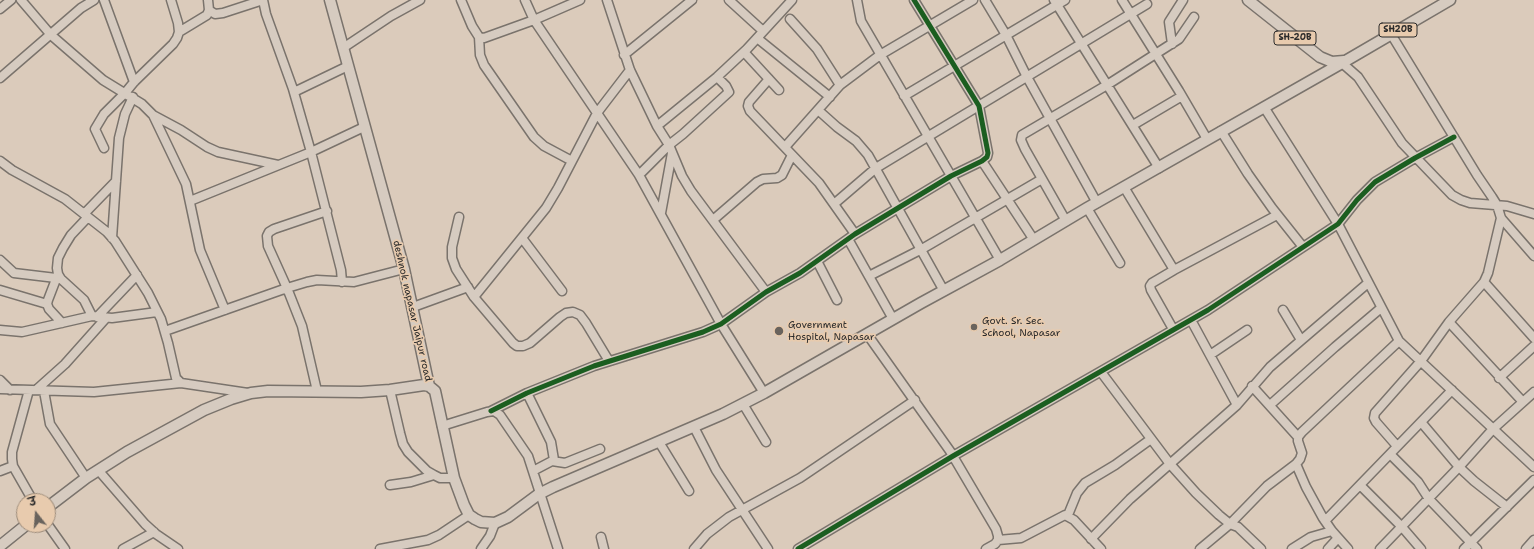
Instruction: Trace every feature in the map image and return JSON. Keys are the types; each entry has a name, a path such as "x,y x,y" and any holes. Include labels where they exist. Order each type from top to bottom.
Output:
{"main road":[{"name":"deshnok napasar Jaipur road","path":"56,501 86,478 127,452 204,410 251,393 268,391 361,392 390,390 424,385 429,386 404,269 330,0"},
{"name":"SH-20B","path":"1248,0 1320,57 1332,62 1345,62"},
{"name":"SH20B","path":"1345,62 1450,0"},
{"path":"429,386 435,391 454,478 464,505 469,515 475,519 481,522 494,523 508,517 540,494 572,478 694,427 764,393 921,303 1000,260 1221,131 1345,62"},
{"path":"0,546 16,533"}],"street":[{"path":"0,9 11,0"},
{"path":"21,0 51,35 103,80 132,97 153,115 182,130 207,148 218,152 279,165"},
{"path":"0,78 81,8 94,0"},
{"path":"104,0 134,82"},
{"path":"171,0 178,23 179,32"},
{"path":"104,148 96,133 96,126 109,108 173,44 179,32 207,15 209,10 208,0"},
{"path":"209,10 215,14 223,14 262,0 294,92 327,211 341,270 342,282"},
{"path":"343,48 391,16 420,0"},
{"path":"461,0 472,26 479,37 480,55 484,65 534,137 544,146 572,161"},
{"path":"525,0 534,20 639,174 721,324 764,393"},
{"path":"479,37 484,38 534,20 580,0"},
{"path":"607,0 630,70 691,191 766,292"},
{"path":"624,55 692,0"},
{"path":"729,0 763,31"},
{"path":"657,126 717,77 744,52 792,0"},
{"path":"857,0 861,22 974,218 1000,260"},
{"path":"442,426 491,411 527,393 609,361 703,332 721,324 766,292 800,273 851,236 951,176 982,161 988,152 979,106 914,0"},
{"path":"785,147 840,85 880,55 974,0"},
{"path":"985,0 1006,35 1027,77 1097,203"},
{"path":"904,96 1006,35 1056,2 1065,0"},
{"path":"1122,0 1207,139"},
{"path":"1172,44 1169,22 1183,0"},
{"path":"1056,2 1159,168"},
{"path":"834,204 876,168 1148,4"},
{"path":"1066,221 1025,149 1021,138 1024,132 1107,85 1172,44 1182,36 1194,17"},
{"path":"790,19 817,48 840,85"},
{"path":"1391,34 1497,205 1501,218 1534,256"},
{"path":"757,38 830,96"},
{"path":"744,52 779,90"},
{"path":"1345,62 1358,77 1402,142 1415,158 1452,195 1461,200 1516,208 1534,214"},
{"path":"294,92 348,66"},
{"path":"474,296 546,208 597,113 630,70"},
{"path":"639,174 728,92 726,86 717,77"},
{"path":"769,79 749,102 748,106 750,111 819,183 834,204 851,236 869,276 893,319"},
{"path":"1133,125 1182,96"},
{"path":"112,238 119,138 132,97"},
{"path":"1264,107 1338,224 1399,341 1534,467"},
{"path":"818,110 840,130 856,141 868,154 944,291"},
{"path":"153,115 186,184 200,250 225,310"},
{"path":"190,201 311,152 364,128"},
{"path":"1221,131 1248,174 1303,247"},
{"path":"798,549 953,456 1208,310 1338,224 1367,189 1375,182 1454,137"},
{"path":"661,213 672,153"},
{"path":"713,220 757,182 763,179 777,178 782,175 792,155"},
{"path":"0,161 18,174 65,199 107,232 112,238 137,275 157,312 165,331 176,378 181,384"},
{"path":"982,161 1034,240"},
{"path":"869,276 922,249 1042,179"},
{"path":"62,323 49,309 47,304 57,276 58,258 71,235 116,181"},
{"path":"1124,187 1174,270"},
{"path":"1087,208 1120,263"},
{"path":"317,391 305,336 287,288 268,246 267,236 269,232 274,229 327,211"},
{"path":"1173,329 1150,290 1152,283 1278,215"},
{"path":"459,217 452,246 452,258 456,268 474,296 516,346 523,346 530,343 560,317 566,313 573,312 580,315 586,323 609,361"},
{"path":"1397,446 1376,422 1374,418 1375,413 1421,361 1449,322 1484,282 1488,273 1501,218"},
{"path":"522,238 562,290"},
{"path":"0,260 14,273 57,276 84,300 94,317"},
{"path":"817,261 837,300"},
{"path":"165,331 287,288 317,280 354,282 404,269"},
{"path":"94,317 137,275"},
{"path":"1484,282 1534,338"},
{"path":"1091,539 1130,499 1238,405 1252,386 1270,367 1368,283"},
{"path":"413,307 468,287"},
{"path":"0,290 47,304"},
{"path":"1270,405 1381,308"},
{"path":"1283,310 1301,340"},
{"path":"0,330 22,332 94,317 119,318 157,312"},
{"path":"28,493 13,466 12,452 36,390 65,364 106,318"},
{"path":"1191,320 1238,405"},
{"path":"1449,322 1499,378 1523,402"},
{"path":"1210,355 1247,330"},
{"path":"867,334 915,400 953,456 996,529 1004,549"},
{"path":"1298,437 1399,341"},
{"path":"1499,378 1534,346"},
{"path":"1101,372 1170,464 1196,493 1219,515 1230,524 1238,527 1261,549"},
{"path":"0,380 10,390"},
{"path":"0,389 94,392 181,384 251,393"},
{"path":"1200,549 1230,524 1267,486 1296,464 1302,453 1298,437 1252,386"},
{"path":"36,390 50,424 86,478"},
{"path":"390,390 403,444 408,452 422,466 434,475 440,478 454,478"},
{"path":"1325,521 1452,390"},
{"path":"1380,549 1429,499 1493,429 1534,392"},
{"path":"527,393 551,442 554,460"},
{"path":"694,549 719,524 800,478 915,400"},
{"path":"743,404 766,442"},
{"path":"491,411 494,411 500,415 528,456 558,549"},
{"path":"1421,422 1459,467 1507,507"},
{"path":"694,427 716,470 768,549"},
{"path":"1068,515 1077,493 1085,483 1115,465 1152,439"},
{"path":"659,442 688,490"},
{"path":"533,471 554,460 565,463 600,449"},
{"path":"1390,454 1418,482 1429,499 1478,549"},
{"path":"1296,464 1306,487 1325,521 1348,549"},
{"path":"0,471 13,466"},
{"path":"99,471 144,524 178,549"},
{"path":"390,485 411,482 434,475"},
{"path":"1464,549 1534,480"},
{"path":"1360,485 1402,527 1421,549"},
{"path":"380,549 428,540 439,535 469,515"},
{"path":"986,549 1000,540 1021,538 1062,516 1068,515 1101,549"},
{"path":"481,549 490,536 494,523"},
{"path":"1292,549 1311,537 1332,531"},
{"path":"123,549 154,532"},
{"path":"54,533 65,549"},
{"path":"601,537 604,549"},
{"path":"1328,549 1338,538"},
{"path":"1526,549 1534,540"}],"cycle path":[{"path":"491,411 527,393 594,366 703,332 721,324 766,292 800,273 855,234 951,176 982,161 987,157 988,153 979,106 914,0"},
{"path":"798,549 953,456 1208,310 1338,224 1357,200 1375,182 1454,137"}],"place":[{"name":"Govt. Sr. Sec. School, Napasar","path":"974,327"},
{"name":"Government Hospital, Napasar","path":"779,331"}]}
